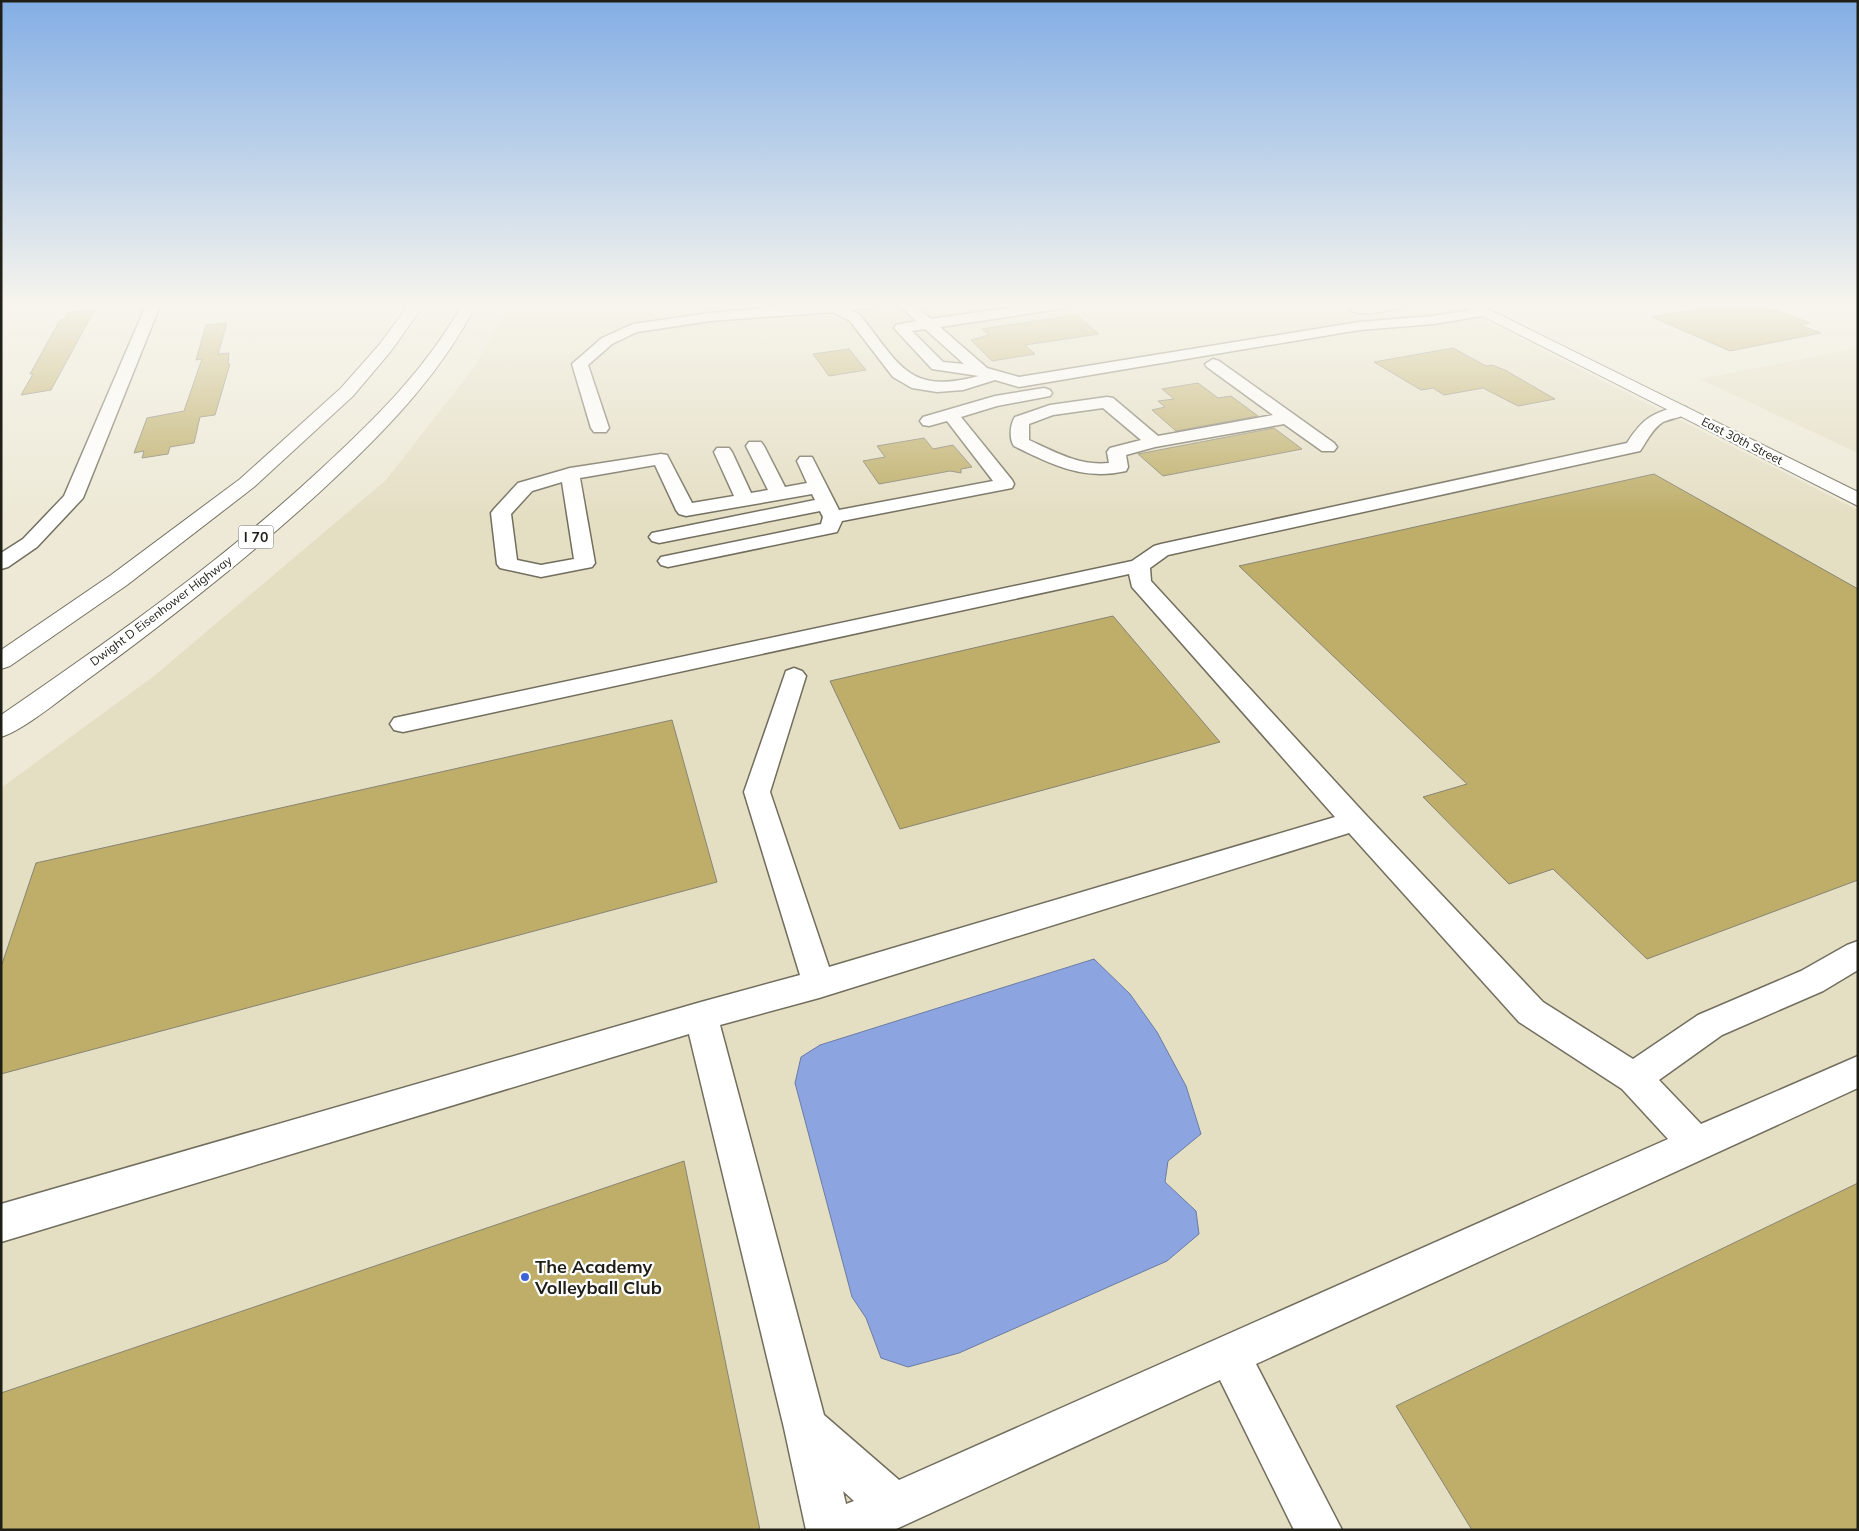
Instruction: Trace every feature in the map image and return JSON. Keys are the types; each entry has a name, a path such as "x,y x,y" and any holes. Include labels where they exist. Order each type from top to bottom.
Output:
{"main road":[{"path":"1,661 119,580 247,483 347,392 362,374"},
{"name":"Dwight D Eisenhower Highway","path":"1,728 180,598 315,486 367,437 423,374"},
{"name":"East 30th Street","path":"1612,374 1858,500"},
{"name":"East 30th Street","path":"1633,374 1703,406 1858,482"},
{"path":"1680,411 1703,406"}],"street":[{"path":"73,498 124,374"},
{"path":"583,374 600,428"},
{"path":"901,374 918,385 937,387 963,385 996,375 1019,382 1065,374"},
{"path":"929,421 995,401 1151,374"},
{"path":"1228,374 1328,447"},
{"path":"1154,442 1107,402 1050,410 1021,421 1020,442 1059,461 1093,470 1118,466 1116,452 1154,442 1288,418"},
{"path":"403,724 1139,566 1161,550 1634,447 1648,424 1660,415 1680,411"},
{"path":"659,537 826,503 1005,484 950,414"},
{"path":"755,446 778,494"},
{"path":"723,452 744,500"},
{"path":"570,474 585,563 542,571 507,564 501,513 525,488 570,474 661,459 686,510 778,494 826,503"},
{"path":"668,561 830,528 826,503 806,461"},
{"path":"1139,566 1140,582 1355,821 1531,1012 1634,1078 1696,1144"},
{"path":"794,676 757,792 819,984"},
{"path":"1,1223 701,1016 819,984 1355,821"},
{"path":"1634,1078 1710,1025 1812,981 1858,954"},
{"path":"701,1016 806,1428 829,1530"},
{"path":"841,1530 1858,1071"},
{"path":"806,1428 894,1506"}],"lane":[{"path":"1,563 30,543 73,498"},
{"path":"1229,1355 1319,1530"}],"shaded area":[{"path":"468,374 1590,374 1858,510 1858,1530 1,1530 1,788 154,676 386,480"},
{"path":"1723,374 1858,374 1858,453 1700,379"}],"water":[{"path":"1094,959 1130,994 1157,1032 1186,1086 1201,1134 1168,1161 1165,1182 1196,1211 1199,1234 1167,1261 959,1353 908,1367 881,1358 866,1318 852,1297 795,1083 801,1057 820,1045"}],"building":[{"path":"33,374 59,374 51,390 21,395"},
{"path":"197,374 227,374 215,415 200,417 194,443 170,447 168,454 142,458 144,451 134,453 147,418 184,411"},
{"path":"1395,374 1513,374 1555,399 1518,406 1483,388 1444,395 1433,388 1421,390"},
{"path":"1198,383 1218,398 1231,396 1258,416 1176,431 1152,410 1165,407 1158,401 1174,399 1162,389"},
{"path":"1274,428 1302,449 1163,476 1138,454"},
{"path":"924,438 933,449 953,445 972,467 961,469 961,473 950,471 879,484 863,461 885,457 877,446"},
{"path":"1654,474 1858,589 1858,880 1647,959 1553,869 1509,884 1423,797 1467,784 1239,566"},
{"path":"1113,616 1220,742 900,829 830,681"},
{"path":"672,720 717,882 1,1074 1,967 36,863"},
{"name":"The Academy Volleyball Club","path":"684,1161 760,1530 1,1530 1,1393"},
{"path":"1858,1183 1858,1530 1472,1530 1396,1406"}],"place":[{"name":"The Academy Volleyball Club","path":"525,1277"}]}
